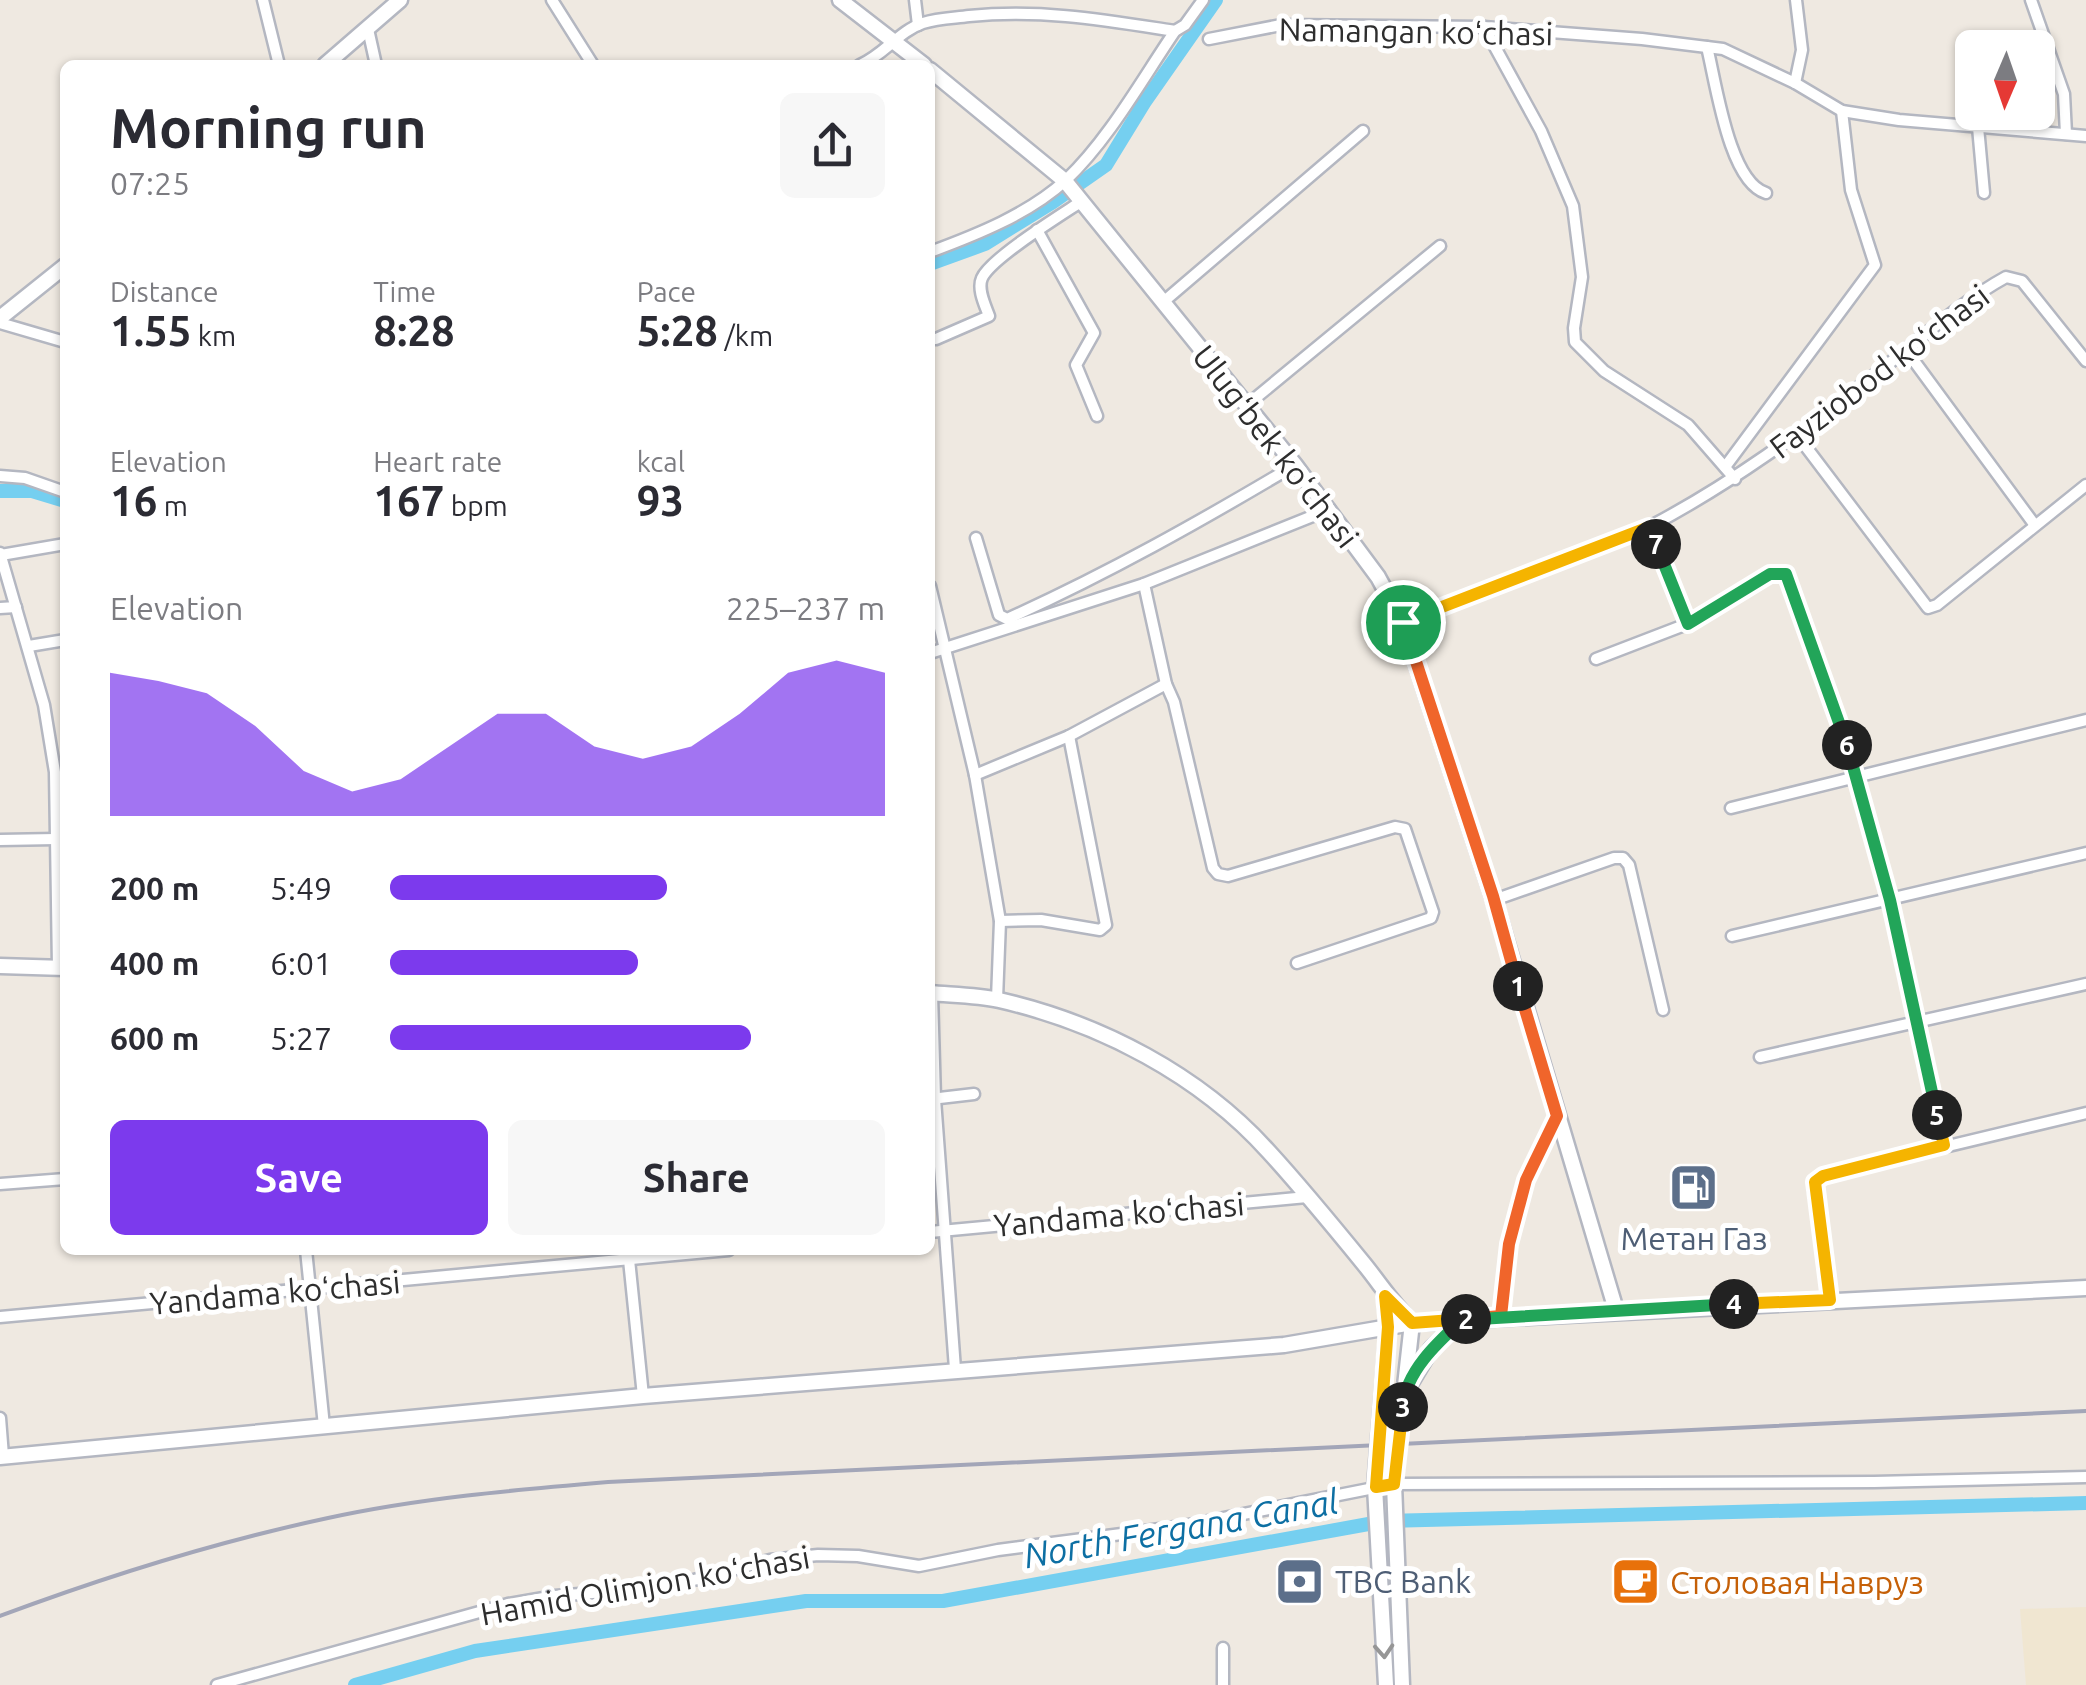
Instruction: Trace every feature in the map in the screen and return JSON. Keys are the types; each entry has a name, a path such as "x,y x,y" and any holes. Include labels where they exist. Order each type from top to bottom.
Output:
{"street":[{"path":"262,0 278,60"},
{"path":"330,60 400,0"},
{"path":"552,0 589,60"},
{"path":"840,0 918,60"},
{"path":"915,0 918,25"},
{"path":"935,250 1028,208 1064,181 1094,148 1175,32 1203,0"},
{"path":"1795,84 1802,50 1796,0"},
{"path":"2032,0 2064,94 2066,134"},
{"path":"870,60 918,25 1013,6 1175,32"},
{"name":"Namangan koʻchasi","path":"1209,38 1281,25 1484,28 1707,47 1741,56 1842,111 1955,124"},
{"path":"1484,28 1541,131 1572,206 1582,277 1575,342 1604,372 1688,425 1735,479"},
{"path":"368,29 375,60"},
{"path":"1707,47 1737,164 1753,188 1766,193"},
{"name":"Ulugʻbek koʻchasi","path":"935,74 1064,181 1082,202 1330,509 1378,577 1403,622 1494,900 1616,1310"},
{"path":"1725,467 1874,265 1851,190 1842,111"},
{"path":"1978,130 1984,193"},
{"name":"Namangan koʻchasi","path":"2016,130 2086,136"},
{"path":"1162,303 1362,131"},
{"path":"936,339 989,316 980,288 982,277 1037,230 1082,202"},
{"path":"1037,230 1094,333 1076,365 1098,416"},
{"path":"1246,405 1440,246"},
{"path":"0,321 60,270"},
{"name":"Fayziobod koʻchasi","path":"1403,622 1649,527 1735,479 2001,279 2013,276 2022,281 2086,361"},
{"path":"0,321 60,340"},
{"path":"1906,350 2034,524"},
{"path":"1797,435 1928,608 1937,605 2086,485"},
{"path":"976,538 999,615 1007,619 1093,579 1296,465"},
{"path":"0,476 25,478 60,490"},
{"path":"935,652 1144,584 1330,509"},
{"path":"1649,527 1688,624"},
{"path":"60,545 0,554 44,704 55,772 60,925"},
{"path":"1596,659 1688,624 1770,574 1786,574 1840,719 1890,900 1944,1145"},
{"path":"1144,584 1166,684 1174,702 1213,868 1218,874 1228,876 1395,827 1405,829 1412,842 1433,912 1431,918 1297,963"},
{"path":"0,608 16,606"},
{"path":"935,606 975,775 1000,921 996,999"},
{"path":"29,646 60,641"},
{"path":"975,775 1069,736 1166,684"},
{"path":"1731,808 2086,720"},
{"path":"1000,921 1042,920 1100,930 1106,926 1069,736"},
{"path":"0,840 56,839"},
{"path":"1732,936 2086,853"},
{"path":"1494,900 1623,858 1629,865 1663,1010"},
{"path":"0,966 60,968"},
{"path":"1760,1057 2086,984"},
{"path":"935,993 996,999 1083,1027 1144,1055 1192,1084 1267,1150 1367,1268 1385,1296 1412,1323"},
{"path":"935,1099 974,1094"},
{"path":"1830,1300 1815,1182 1823,1176 2086,1113"},
{"path":"1501,1316 1509,1244 1526,1180 1557,1116"},
{"path":"935,1125 947,1231 955,1369"},
{"path":"0,1184 60,1178"},
{"name":"Yandama koʻchasi","path":"935,1232 1307,1196"},
{"path":"306,1255 324,1426"},
{"name":"Yandama koʻchasi","path":"0,1317 310,1290 619,1255"},
{"path":"628,1255 643,1396"},
{"path":"0,1418 2,1456 955,1369 1284,1346 1412,1323 2086,1288"},
{"path":"1385,1296 1388,1327 1376,1487 1386,1685"},
{"path":"1404,1396 1430,1349 1462,1320"},
{"path":"1402,1685 1394,1484 1412,1323"},
{"name":"Hamid Olimjon koʻchasi","path":"217,1685 508,1604 666,1587 770,1560 818,1555 858,1556 920,1566 998,1550 1182,1526 1394,1484 2086,1477"},
{"path":"1222,1648 1223,1685"}],"shaded area":[{"path":"2086,1607 2086,1685 2026,1685 2020,1609"}],"waterway":[{"path":"935,262 985,244 1106,165 1216,0"},
{"path":"0,491 32,491 60,499"},
{"name":"North Fergana Canal","path":"355,1685 475,1651 806,1601 943,1601 1385,1521 2086,1503"}],"railway":[{"path":"0,1616 162,1561 286,1527 397,1505 502,1492 608,1482 2086,1411"}],"place":[{"name":"Метан Газ","path":"1694,1188"},
{"name":"TBC Bank","path":"1300,1581"},
{"name":"Столовая Навруз","path":"1635,1582"}],"route":[{"path":"1649,527 1688,624 1770,574 1786,574 1840,719 1890,900 1944,1145 1823,1176 1815,1182 1830,1300 1462,1320 1430,1349 1404,1396 1394,1484 1376,1487 1388,1327 1385,1296 1412,1323 1501,1316 1509,1244 1526,1180 1557,1116 1494,900 1403,622 1649,527"}]}
